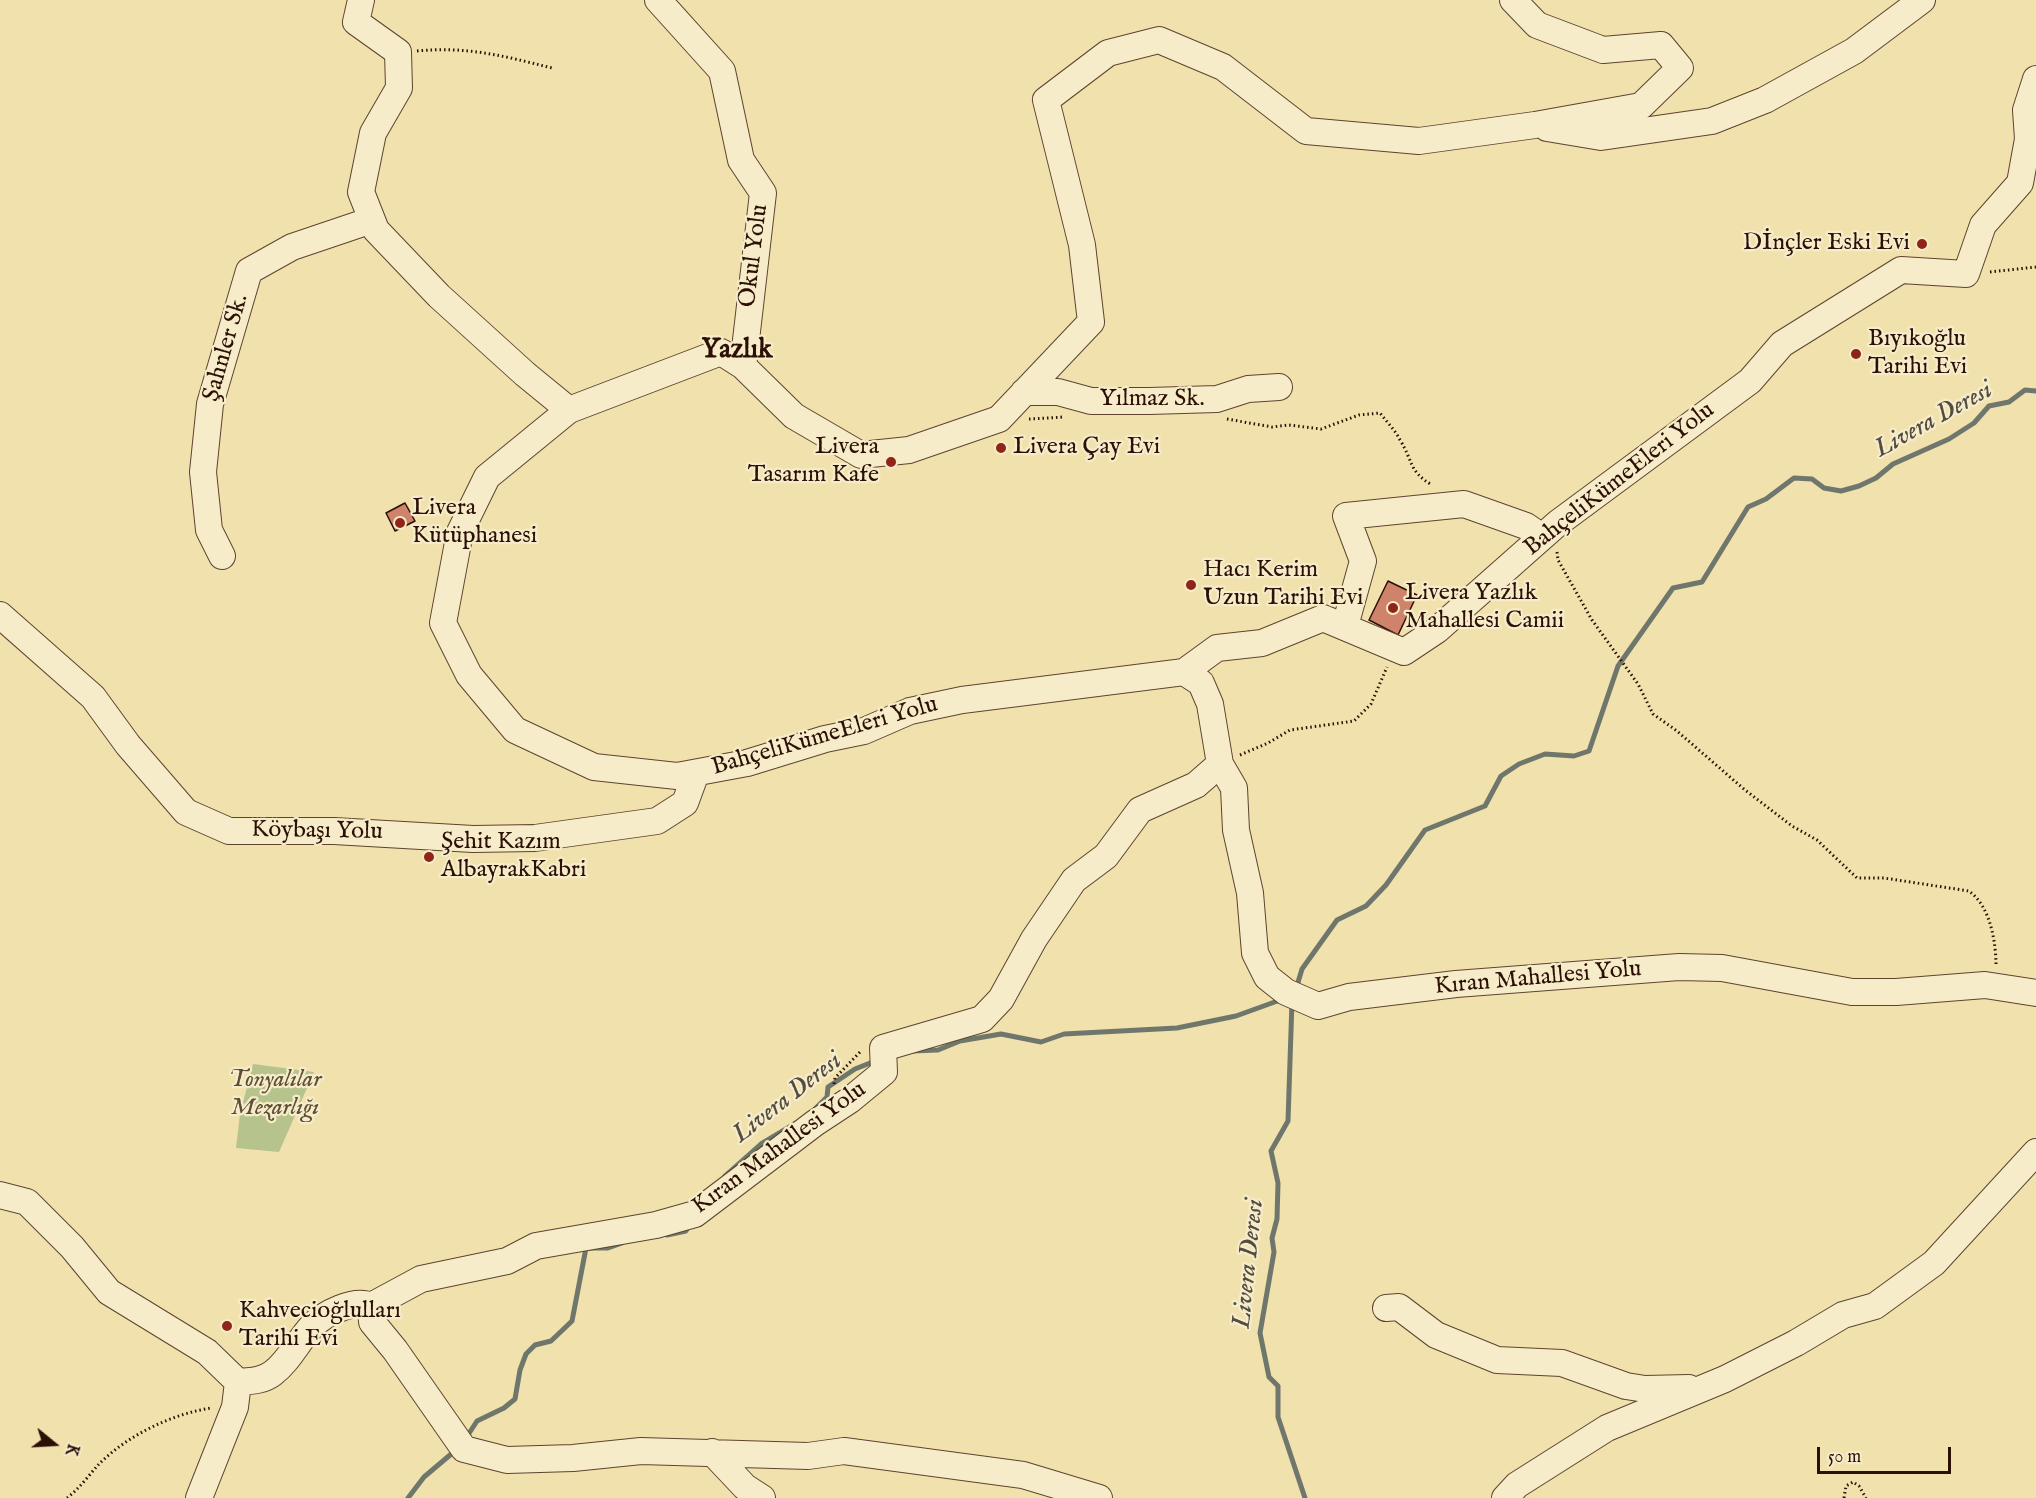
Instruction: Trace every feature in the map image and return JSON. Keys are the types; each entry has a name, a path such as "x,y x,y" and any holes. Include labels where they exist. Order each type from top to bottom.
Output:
{"street":[{"path":"361,0 356,22 398,52 399,88 373,133 361,192 376,230 439,296 525,374 569,410"},
{"name":"Okul Yolu","path":"658,0 722,71 741,160 763,193 743,366"},
{"name":"BahçeliKümeEleri Yolu","path":"1513,0 1537,25 1603,50 1661,45 1680,68 1641,106 1535,125 1419,141 1306,131 1224,67 1159,40 1108,53 1046,100 1082,245 1091,322 999,419 909,450 861,454 794,416 743,366 721,352 569,410 487,477 459,532 443,623 469,675 515,730 594,767 677,776 747,763 825,739 864,731 910,711 962,700 1184,672 1217,648 1262,643 1323,618 1404,652 1437,630 1549,540 1598,491 1750,381 1782,344 1901,270 1966,274 1983,225 2020,183 2028,139 2026,110 2036,79"},
{"name":"BahçeliKümeEleri Yolu","path":"1535,125 1564,133 1601,137 1712,121 1765,100 1854,51 1922,0"},
{"name":"Şahnler Sk.","path":"222,555 209,530 203,472 210,404 249,271 292,247 372,220"},
{"name":"Yılmaz Sk.","path":"1016,400 1058,392 1091,401 1217,399 1248,389 1279,387"},
{"path":"1345,626 1363,561 1346,516 1464,504 1526,526 1549,540"},
{"name":"Köybaşı Yolu","path":"0,615 93,697 128,745 186,812 230,831 334,831 473,839 535,838 657,821 685,803 696,773"},
{"name":"Kıran Mahallesi Yolu","path":"1184,672 1201,683 1210,704 1220,764 1234,788 1236,830 1250,893 1255,952 1267,977 1286,992 1318,1006 1348,997 1405,992 1456,984 1679,967 1722,968 1852,992 1896,992 1985,985 2036,993"},
{"name":"Kıran Mahallesi Yolu","path":"371,1306 421,1279 507,1261 536,1246 656,1226 695,1214 815,1123 850,1100 884,1072 883,1048 982,1019 1000,999 1034,939 1074,880 1106,856 1140,810 1196,785 1220,764"},
{"path":"1505,1498 1517,1485 1607,1428 1701,1388 1796,1343 1843,1315 1875,1306 1934,1263 2036,1152"},
{"path":"0,1195 27,1202 72,1247 109,1292 207,1352 237,1382 235,1407 199,1498"},
{"path":"237,1382 262,1379 273,1373 313,1325 345,1307 361,1303 371,1306 372,1322 395,1350 464,1449 507,1460 573,1458 641,1451 808,1456 844,1451 1023,1475 1099,1498"},
{"path":"1386,1308 1399,1307 1436,1335 1497,1360 1562,1363 1626,1386 1645,1389 1701,1388"},
{"path":"712,1452 745,1487 762,1498"}],"path":[{"path":"398,52 452,47 500,55 552,68"},
{"path":"1992,272 2036,267"},
{"path":"1016,400 1029,419 1069,417"},
{"path":"1226,419 1272,427 1289,425 1321,429 1359,415 1380,413 1401,441 1409,464 1419,478 1464,504"},
{"path":"1549,540 1592,620 1638,684 1653,714 1677,731 1745,790 1792,826 1817,840 1857,878 1884,878 1969,891 1979,898 1996,947 1996,965 2008,989"},
{"path":"67,1498 122,1444 174,1419 197,1410 216,1407"},
{"path":"1844,1498 1846,1486 1852,1482 1859,1486 1866,1498"}],"green space":[{"name":"Tonyalılar Mezarlığı","path":"253,1064 314,1072 279,1152 236,1148 240,1114"}],"building":[{"name":"Livera Kütüphanesi","path":"405,503 415,521 395,531 386,513"},
{"name":"Livera Yazlık Mahallesi Camii","path":"1388,581 1417,595 1398,635 1369,620"}],"waterway":[{"name":"Livera Deresi","path":"1296,989 1302,969 1337,920 1366,906 1386,885 1425,830 1485,806 1501,776 1519,764 1545,754 1574,756 1589,751 1618,666 1673,588 1702,582 1748,507 1766,499 1794,478 1812,479 1824,488 1841,491 1859,486 1876,478 1893,464 1949,439 1974,423 1989,406 2009,402 2025,390 2036,391"},
{"name":"Livera Deresi","path":"912,1051 938,1050 960,1041 1001,1034 1041,1042 1064,1034 1177,1028 1236,1016 1283,999"},
{"name":"Livera Deresi","path":"1292,1001 1288,1121 1271,1151 1278,1183 1277,1219 1272,1238 1274,1252 1260,1333 1269,1377 1278,1386 1278,1417 1305,1498"},
{"name":"Livera Deresi","path":"815,1109 827,1097 828,1087 855,1069 875,1061"},
{"name":"Livera Deresi","path":"725,1176 761,1144 796,1123"},
{"name":"Livera Deresi","path":"667,1235 686,1231 689,1225"},
{"name":"Livera Deresi","path":"466,1438 477,1421 504,1408 515,1399 520,1370 526,1354 535,1345 551,1341 572,1321 586,1248 608,1248 622,1243"},
{"name":"Livera Deresi","path":"408,1498 424,1477 456,1450"}],"place":[{"name":"Dİnçler Eski Evi","path":"1922,244"},
{"name":"Bıyıkoğlu Tarihi Evi","path":"1856,354"},
{"name":"Livera Çay Evi","path":"1001,448"},
{"name":"Livera Tasarım Kafe","path":"891,462"},
{"name":"Livera Kütüphanesi","path":"400,523"},
{"name":"Hacı Kerim Uzun Tarihi Evi","path":"1191,585"},
{"name":"Livera Yazlık Mahallesi Camii","path":"1393,608"},
{"name":"Şehit Kazım AlbayrakKabri","path":"429,857"},
{"name":"Kahvecioğlulları Tarihi Evi","path":"227,1326"}],"district":[{"name":"Yazlık","path":"737,351"}]}
